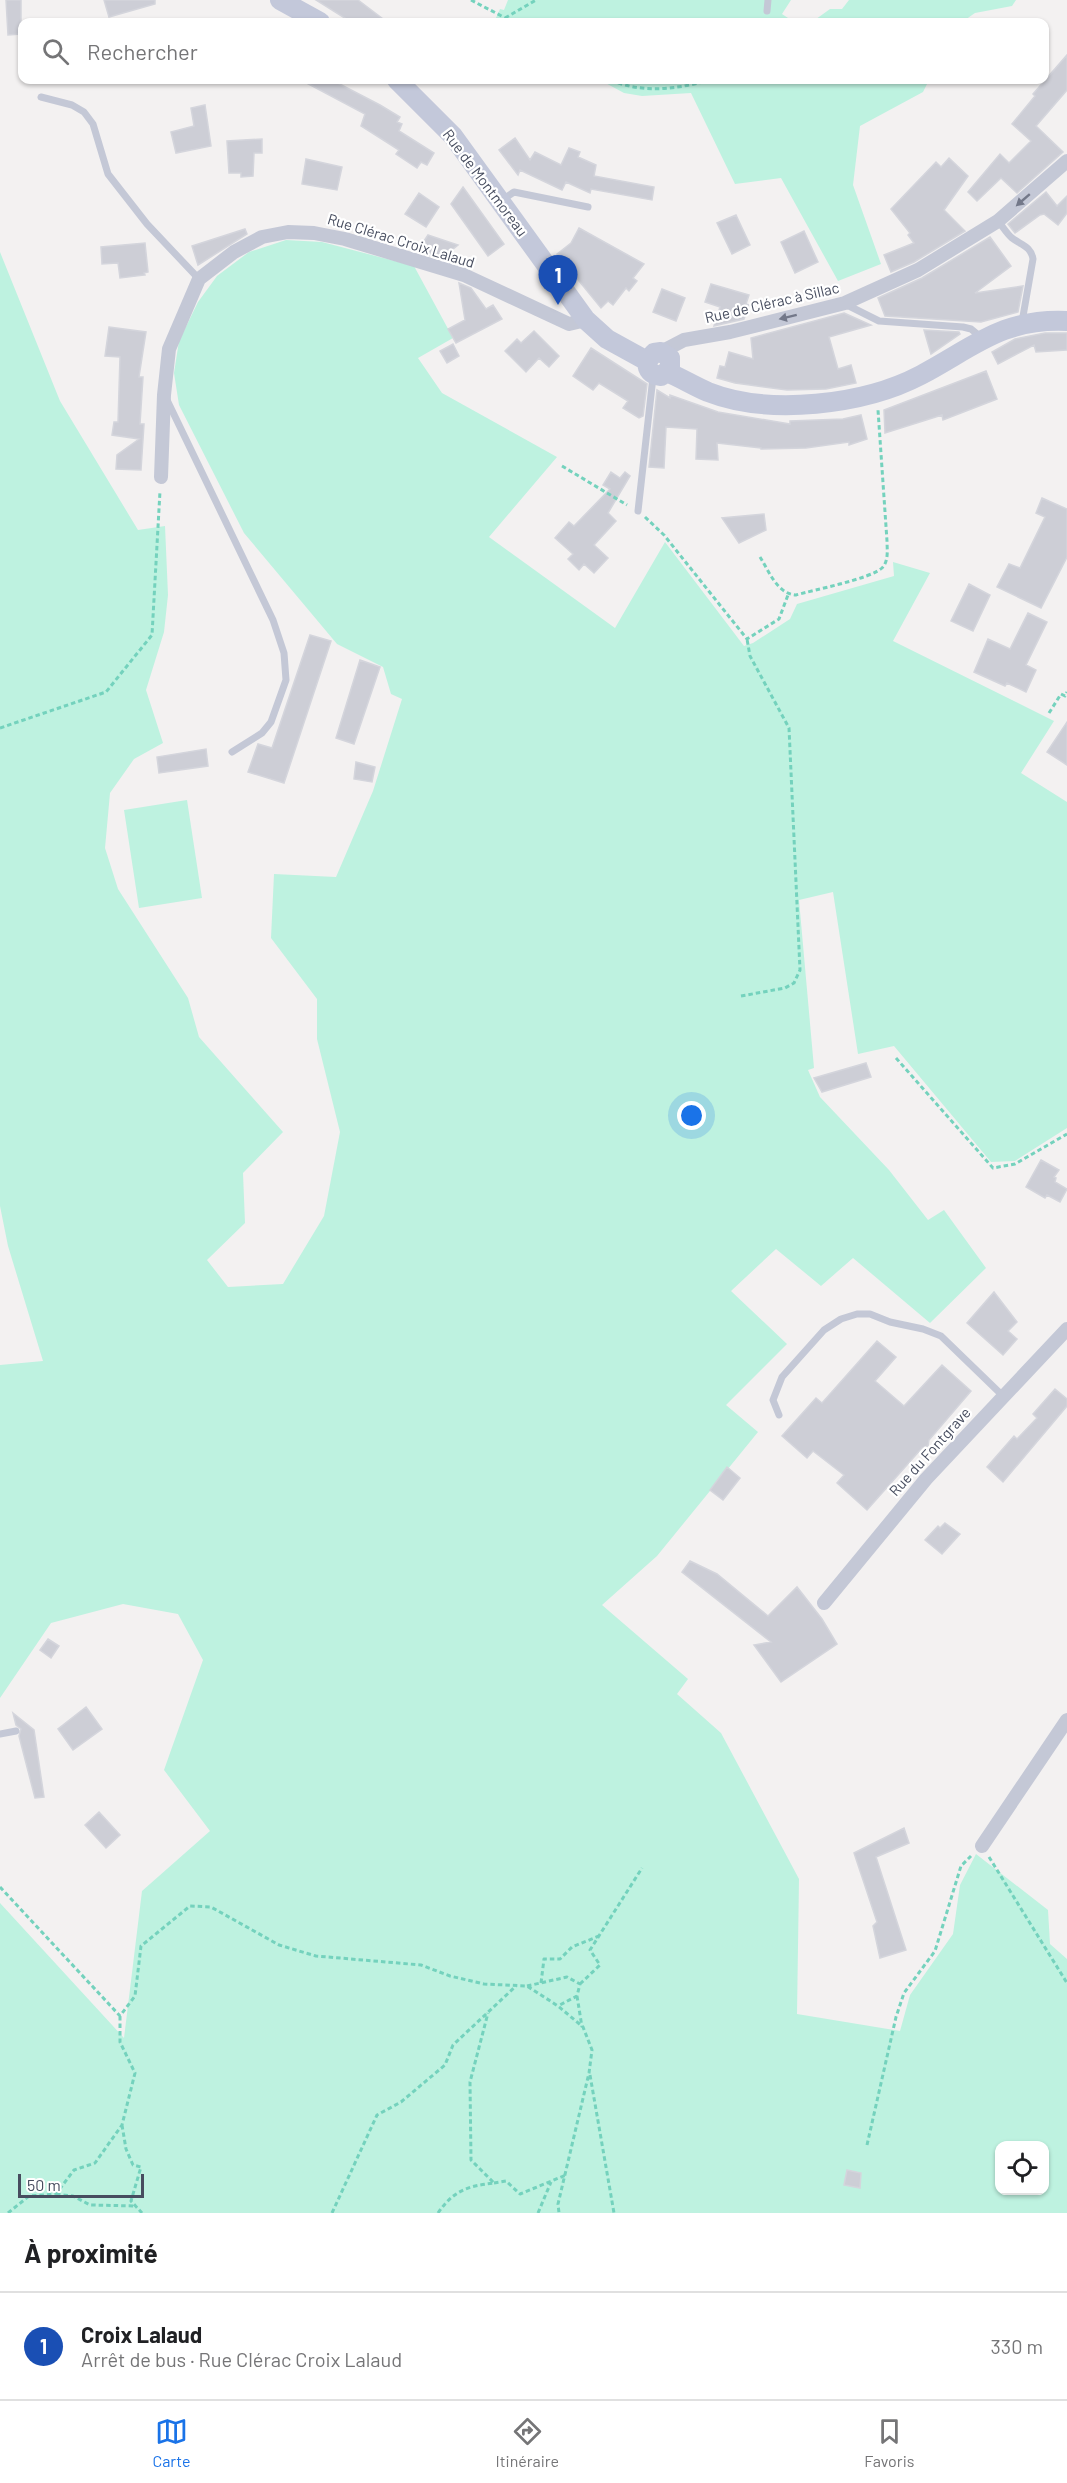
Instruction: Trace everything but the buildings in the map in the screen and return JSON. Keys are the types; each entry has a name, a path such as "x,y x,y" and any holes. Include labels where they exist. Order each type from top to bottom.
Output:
{"main road":[{"path":"280,0 313,18"},
{"name":"Rue de Montmoreau","path":"401,84 453,136 586,320 607,339 710,392 736,399 777,404 812,404 876,393 919,376 982,338 1022,324 1067,321"}],"street":[{"name":"Rue de Clérac à Sillac","path":"657,365 684,340 730,332 845,303 918,270 998,221 1067,161"},
{"name":"Rue Clérac Croix Lalaud","path":"161,477 164,395 169,349 199,279 234,252 262,237 288,232 314,233 345,239 464,275 569,324 586,320"},
{"name":"Rue du Fontgrave","path":"824,1604 926,1479 1067,1329"},
{"path":"982,1846 1067,1720"}],"lane":[{"path":"767,11 768,0"},
{"path":"41,97 72,105 84,112 93,124 108,174 147,224 199,279"},
{"path":"501,201 514,192 588,207"},
{"path":"998,221 1010,237 1030,249 1032,253 1033,259 1022,324"},
{"path":"845,303 879,321 963,327 982,338"},
{"path":"638,511 657,365"},
{"path":"164,395 268,610 284,653 286,680 271,722 262,733 232,752"},
{"path":"779,1415 773,1400 782,1377 824,1330 841,1319 857,1314 870,1314 941,1336 1003,1396"},
{"path":"0,1734 16,1731"}],"path":[{"path":"471,0 506,18 536,0"},
{"path":"620,84 626,87 661,89 688,84"},
{"path":"760,556 780,588 788,595 868,575 882,568 887,556 887,541 876,393"},
{"path":"562,466 638,511 664,535 747,639 750,656 789,728 800,970 794,983 785,988 741,996"},
{"path":"0,728 106,692 152,635 161,477"},
{"path":"747,639 779,620 788,595"},
{"path":"1049,713 1061,694 1065,696 1067,692"},
{"path":"896,1058 993,1167 1014,1164 1067,1134"},
{"path":"867,2145 896,2017 904,1993 935,1951 961,1866 982,1846 1067,1983"},
{"path":"559,2213 558,2204 590,2073 592,2050 583,2027 577,1996 580,1984 600,1965 590,1950 642,1868"},
{"path":"0,1887 120,2016"},
{"path":"56,2194 74,2170 94,2163 122,2125 135,2073 120,2042 120,2016 135,1996 141,1946 190,1906 211,1907 279,1945 316,1956 421,1965 472,1982 528,1986 567,1977 580,1984"},
{"path":"541,1983 544,1959 560,1959 572,1947 601,1935"},
{"path":"332,2213 377,2115 401,2102 446,2065 453,2045 516,1986"},
{"path":"528,1986 558,2006 583,2027"},
{"path":"558,2006 577,1996"},
{"path":"489,2011 470,2082 471,2160 494,2182"},
{"path":"590,2073 614,2213"},
{"path":"122,2125 126,2149 133,2165 141,2167 131,2201 142,2213"},
{"path":"438,2213 446,2201 467,2186 506,2181 520,2194 566,2175"},
{"path":"538,2213 550,2182"},
{"path":"9,2213 29,2196 56,2194 73,2196 90,2205 136,2206"}],"green space":[{"path":"508,0 791,0 782,14 788,18 496,18 500,9 504,10"},
{"path":"849,0 1016,0 1012,6 975,13 968,18 818,18 830,9 842,9"},
{"path":"607,84 927,84 923,92 860,126 853,185 881,264 838,281 781,178 735,184 691,93 642,96 624,93"},
{"path":"286,240 322,242 414,266 453,338 418,358 442,393 557,457 489,537 615,628 665,542 744,646 753,643 790,619 797,604 894,576 893,562 930,573 893,641 1054,721 1021,773 1067,802 1067,1128 1015,1161 991,1162 894,1046 858,1054 833,892 799,900 814,1068 808,1070 820,1097 889,1170 928,1220 944,1210 986,1268 930,1323 853,1258 821,1286 776,1249 731,1291 787,1344 726,1405 758,1432 657,1556 602,1605 688,1679 677,1694 721,1733 799,1879 797,2014 900,2031 910,1995 953,1934 960,1885 976,1854 1048,1910 1050,1944 1067,1959 1067,2213 0,2213 0,1903 124,2038 142,1891 210,1831 164,1770 203,1660 178,1614 123,1604 51,1623 0,1698 0,1365 43,1361 8,1246 0,1206 0,252 60,401 138,530 165,526 168,595 164,632 146,690 163,743 134,759 110,793 105,848 118,889 188,998 199,1037 283,1132 243,1173 245,1223 207,1260 228,1287 283,1284 324,1216 340,1132 317,1039 317,999 271,938 274,874 336,877 373,791 402,699 391,694 383,667 337,644 244,533 179,405 174,373 179,341 198,302 217,276 249,252"},
{"path":"187,800 202,898 139,908 124,810"}],"place":[{"name":"Croix Lalaud","path":"558,305"}]}
